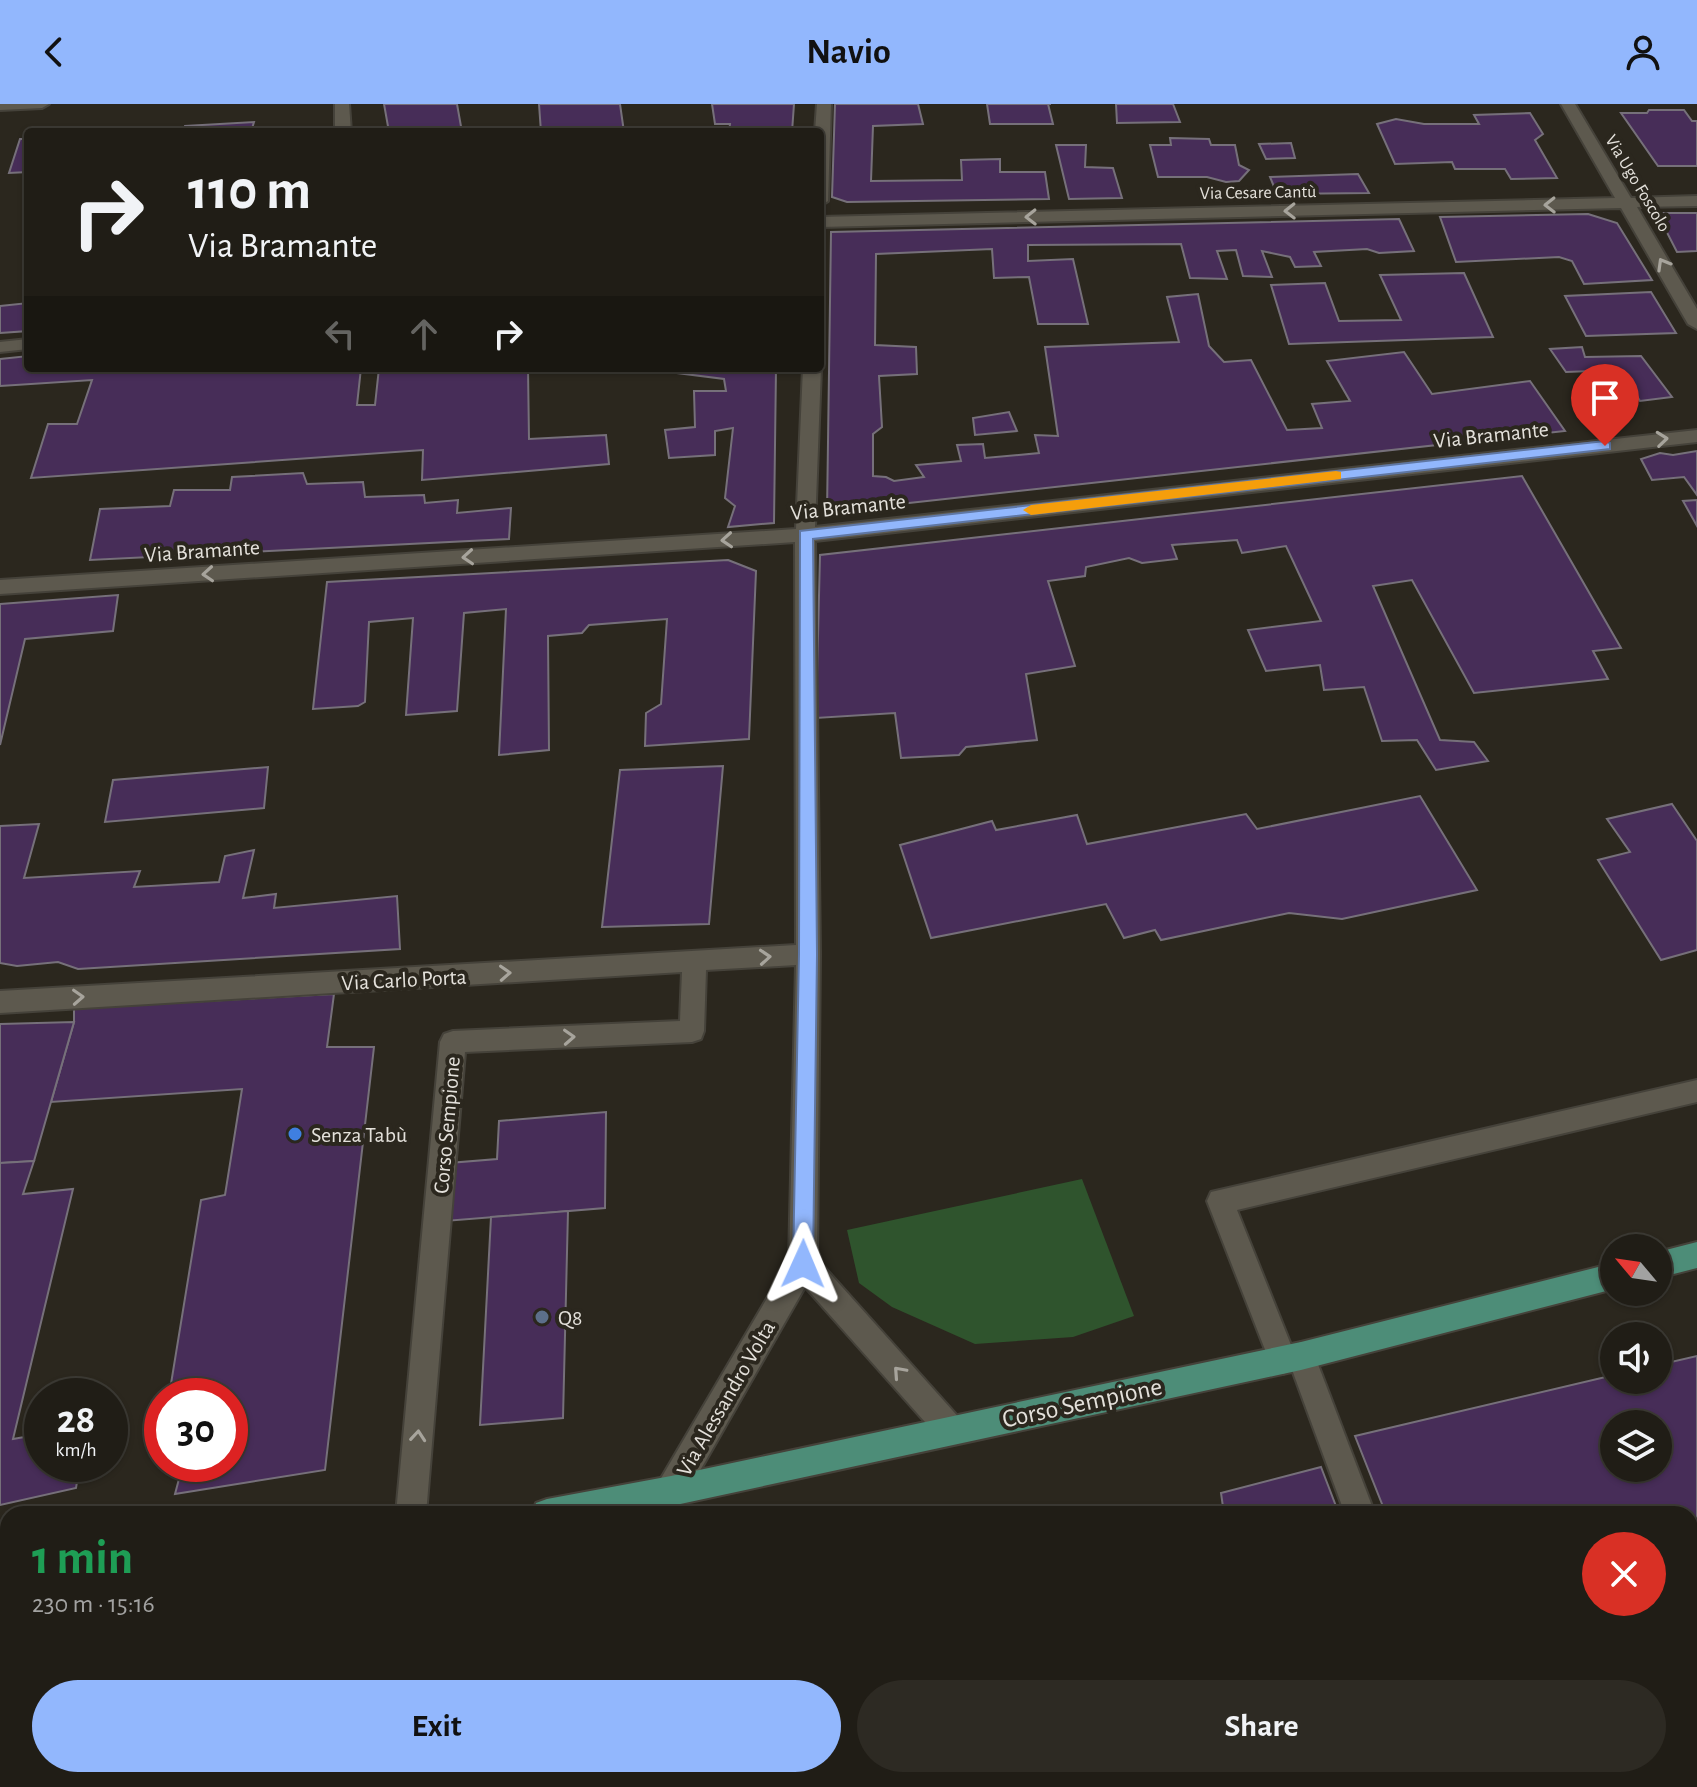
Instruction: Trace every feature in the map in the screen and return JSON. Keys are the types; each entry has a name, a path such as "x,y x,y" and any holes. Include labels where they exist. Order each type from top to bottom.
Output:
{"main road":[{"path":"1672,1261 1697,1255"},
{"name":"Corso Sempione","path":"590,1506 1292,1358 1600,1280"}],"street":[{"path":"0,106 42,104"},
{"path":"342,104 343,128"},
{"path":"823,128 824,104"},
{"name":"Via Ugo Foscolo","path":"1568,104 1697,324"},
{"name":"Via Cesare Cantù","path":"824,222 1697,201"},
{"path":"0,347 24,344"},
{"name":"Via Alessandro Volta","path":"671,1491 803,1264 808,954 805,535 812,372"},
{"name":"Via Bramante","path":"0,587 805,535 1697,436"},
{"name":"Via Carlo Porta","path":"0,1002 808,954"},
{"name":"Corso Sempione","path":"412,1506 453,1042 692,1031 694,962"},
{"path":"1357,1506 1220,1201 1697,1091"},
{"path":"803,1264 951,1430"}],"green space":[{"path":"1082,1179 1134,1316 1073,1337 975,1344 892,1307 859,1283 847,1230"}],"building":[{"path":"384,104 457,104 461,128 388,128"},
{"path":"539,104 620,104 623,128 541,128"},
{"path":"712,104 794,104 792,128 730,128 730,124 715,124"},
{"path":"835,104 918,104 923,124 873,126 871,181 962,180 961,160 1000,159 1000,172 1045,172 1049,199 847,202 832,197"},
{"path":"987,104 1048,104 1053,124 990,124"},
{"path":"1116,104 1173,104 1180,122 1117,123"},
{"path":"1649,110 1684,110 1692,121 1697,121 1697,166 1658,166 1621,113 1647,113"},
{"path":"1530,113 1543,134 1535,140 1557,178 1511,179 1505,169 1455,169 1452,162 1395,164 1377,124 1396,119 1424,124 1479,124 1474,115"},
{"path":"254,122 252,128 185,126"},
{"path":"1170,138 1209,139 1211,145 1235,145 1239,165 1249,170 1239,181 1226,182 1207,177 1158,177 1150,145 1171,145"},
{"path":"20,139 24,139 24,172 9,173"},
{"path":"1291,143 1295,158 1266,159 1259,144"},
{"path":"1056,145 1086,145 1085,167 1113,168 1122,198 1069,199"},
{"path":"1358,174 1369,193 1277,194 1270,177"},
{"path":"1657,213 1697,213 1697,251 1677,252"},
{"path":"1588,214 1617,223 1652,280 1584,284 1572,261 1559,257 1456,262 1440,217"},
{"path":"1399,219 1414,251 1379,253 1367,249 1314,252 1321,266 1295,267 1290,257 1262,251 1272,277 1243,276 1236,250 1217,251 1227,279 1190,278 1181,244 1028,245 1028,261 1073,259 1088,324 1038,324 1029,277 994,278 992,249 876,254 875,345 916,347 917,374 879,376 882,427 873,434 873,476 894,481 924,477 916,465 961,461 957,445 983,444 985,458 1039,453 1035,435 1058,436 1045,347 1179,342 1167,297 1198,294 1209,346 1224,362 1251,360 1287,430 1322,428 1312,404 1350,401 1327,361 1404,352 1432,394 1530,381 1565,431 827,512 831,232"},
{"path":"1464,273 1493,337 1289,344 1271,285 1325,283 1339,321 1401,320 1380,275"},
{"path":"1651,292 1676,333 1586,336 1565,296"},
{"path":"24,303 24,331 0,333 0,306"},
{"path":"1582,347 1585,357 1641,356 1672,397 1640,401 1632,388 1605,391 1592,371 1566,372 1550,349"},
{"path":"24,356 24,372 361,372 357,405 375,405 379,372 528,372 529,439 606,435 609,464 422,480 423,450 31,478 48,424 77,424 92,380 0,386 0,359"},
{"path":"669,372 776,372 774,523 728,527 735,506 725,498 733,428 715,431 715,455 669,458 665,430 695,427 694,391 726,391 724,379"},
{"path":"1009,412 1017,431 975,435 973,418"},
{"path":"1697,451 1697,495 1684,477 1652,480 1641,459 1660,453 1673,455"},
{"path":"303,473 307,484 363,482 365,497 424,495 425,503 458,500 457,513 511,508 509,539 90,560 100,509 170,506 174,490 230,490 232,477"},
{"path":"1522,476 1621,648 1593,651 1608,679 1474,693 1412,580 1373,586 1440,740 1474,742 1488,761 1436,770 1417,740 1382,741 1364,687 1324,690 1320,665 1266,671 1248,630 1321,621 1286,546 1242,553 1237,540 1172,545 1177,559 1142,563 1129,558 1086,567 1085,576 1048,581 1075,666 1026,674 1037,740 966,747 959,755 901,758 895,713 816,718 820,555"},
{"path":"1697,500 1697,526 1683,501"},
{"path":"728,560 756,571 749,739 645,746 646,713 661,704 667,619 589,625 582,633 548,636 549,750 499,755 506,609 464,613 457,711 406,715 413,618 369,622 365,702 358,706 313,709 327,582"},
{"path":"118,595 113,631 25,639 0,745 0,604"},
{"path":"723,766 709,924 602,927 620,770"},
{"path":"268,767 264,808 105,822 113,780"},
{"path":"1420,796 1477,890 1342,919 1289,913 1161,940 1155,930 1124,938 1106,904 931,938 900,845 992,821 996,830 1077,815 1087,844 1246,814 1257,829"},
{"path":"1672,804 1697,841 1697,950 1661,960 1598,860 1630,852 1607,819"},
{"path":"39,824 24,878 140,871 134,887 219,882 225,856 254,850 243,898 276,894 274,908 397,896 400,949 78,969 58,962 17,966 0,963 0,826"},
{"path":"334,994 327,1047 374,1047 325,1470 175,1494 178,1482 248,1482 248,1378 172,1378 201,1200 225,1195 242,1089 51,1102 74,1022 74,1008"},
{"path":"74,1022 34,1161 0,1163 0,1024"},
{"path":"606,1112 605,1208 445,1221 449,1163 497,1159 499,1121"},
{"path":"34,1161 23,1194 73,1189 28,1378 24,1378 24,1393 13,1439 24,1437 24,1482 77,1482 76,1488 0,1505 0,1163"},
{"path":"568,1211 563,1418 480,1425 491,1217"},
{"path":"1697,1356 1697,1506 1383,1506 1355,1436 1600,1378 1600,1394 1672,1394 1672,1362"},
{"path":"1321,1467 1336,1506 1223,1506 1221,1493"}],"slow traffic":[{"path":"1031,510 1336,476"}],"place":[{"name":"Senza Tabù","path":"295,1134"},
{"name":"Q8","path":"542,1317"}],"route":[{"path":"803,1264 808,954 805,535 1605,446"}]}
